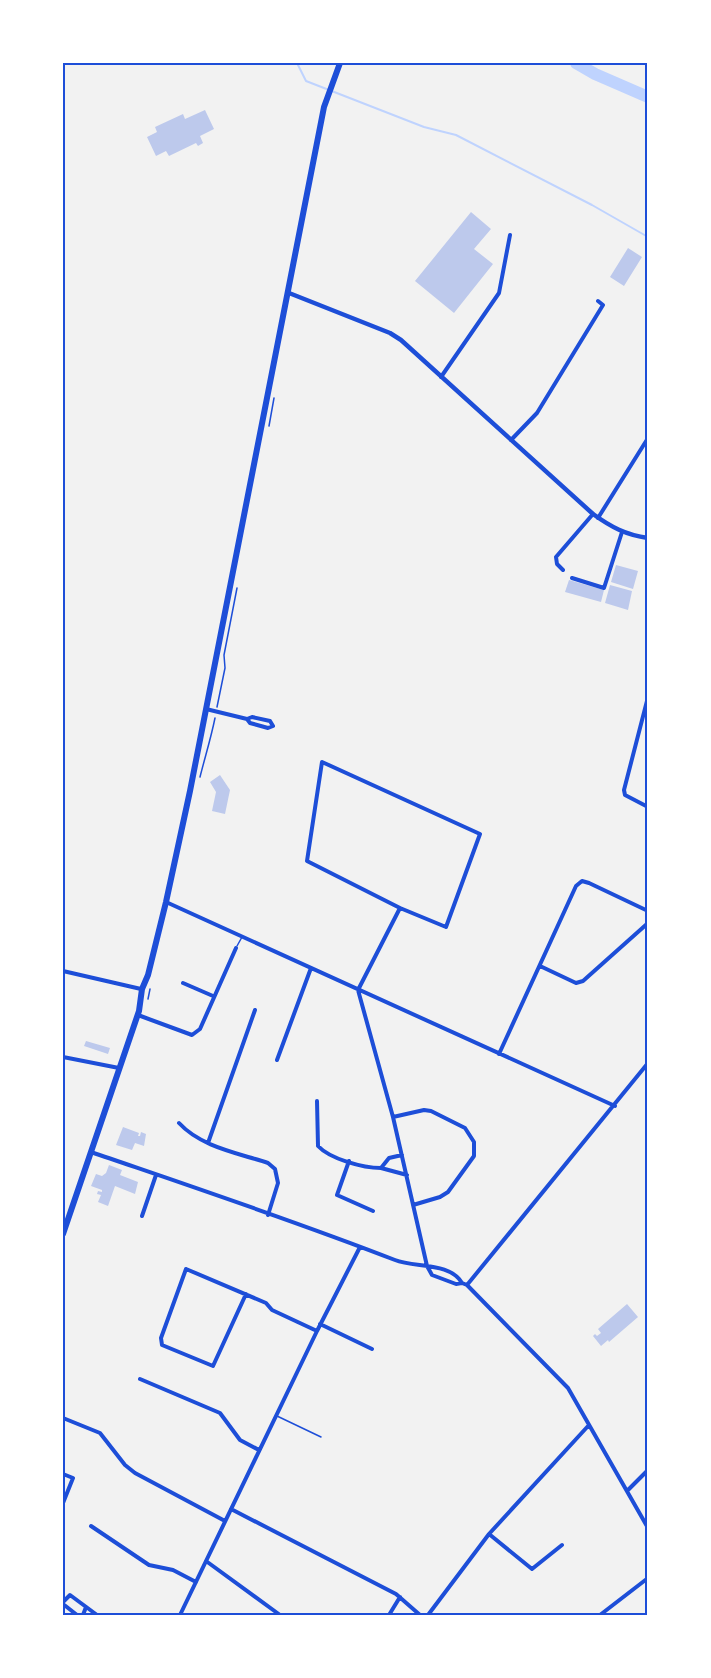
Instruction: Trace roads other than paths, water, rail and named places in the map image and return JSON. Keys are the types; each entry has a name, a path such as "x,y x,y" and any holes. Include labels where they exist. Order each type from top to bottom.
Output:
{"main road":[{"path":"63,1234 138,1015 142,989 148,975 166,902 327,98 340,63"}],"street":[{"path":"441,377 499,293 510,235"},
{"path":"289,293 390,333 401,340 593,514 611,527 631,536 648,538"},
{"path":"510,441 537,413 603,305 598,301"},
{"path":"598,518 648,438"},
{"path":"563,570 557,564 556,557 593,514"},
{"path":"572,578 604,588 622,532"},
{"path":"648,697 624,790 625,795 648,807"},
{"path":"206,709 247,719 252,717 270,721 273,726 268,728 250,723 247,719"},
{"path":"322,762 480,834 446,927 400,908 307,861 322,762"},
{"path":"499,1054 576,886 582,881 648,911"},
{"path":"166,902 615,1106"},
{"path":"400,908 358,990 393,1117 427,1266 432,1275 456,1284 465,1284 615,1106 648,1063"},
{"path":"539,966 576,983 583,981 648,923"},
{"path":"138,1015 192,1035 200,1029 236,948"},
{"path":"277,1060 311,968"},
{"path":"63,971 142,989"},
{"path":"183,983 213,996"},
{"path":"208,1143 255,1010"},
{"path":"63,1057 119,1068"},
{"path":"317,1101 318,1146 325,1152 368,1168 381,1168 407,1175"},
{"path":"393,1117 424,1110 431,1111 465,1128 474,1142 474,1156 448,1192 440,1197 413,1205"},
{"path":"179,1123 188,1133 208,1143 268,1163 275,1169 278,1183 268,1215"},
{"path":"91,1152 406,1265 436,1267 459,1278 568,1388 647,1526"},
{"path":"381,1168 388,1158 402,1155"},
{"path":"349,1161 337,1195 373,1211"},
{"path":"142,1216 156,1175"},
{"path":"180,1615 316,1331 360,1247"},
{"path":"246,1294 213,1366 162,1345 161,1338 186,1269 246,1294 266,1303 272,1310 316,1331"},
{"path":"320,1324 372,1349"},
{"path":"140,1379 220,1413 240,1440 259,1450"},
{"path":"63,1418 100,1432 125,1465 135,1473 225,1521"},
{"path":"428,1615 489,1534 589,1425"},
{"path":"627,1491 648,1470"},
{"path":"63,1474 73,1478 63,1503"},
{"path":"231,1509 400,1597 420,1615"},
{"path":"91,1527 149,1565 173,1570 196,1582"},
{"path":"489,1534 532,1569 561,1545"},
{"path":"206,1561 280,1615"},
{"path":"600,1615 648,1578"},
{"path":"77,1615 63,1603 70,1595 97,1615"},
{"path":"389,1615 400,1597"},
{"path":"83,1615 86,1607"}],"lane":[{"path":"236,948 242,936"},
{"path":"276,1416 321,1437"}],"waterway":[{"path":"297,63 306,81 424,127 456,135 592,205 648,237"},
{"path":"576,63 595,74 648,97"}]}
